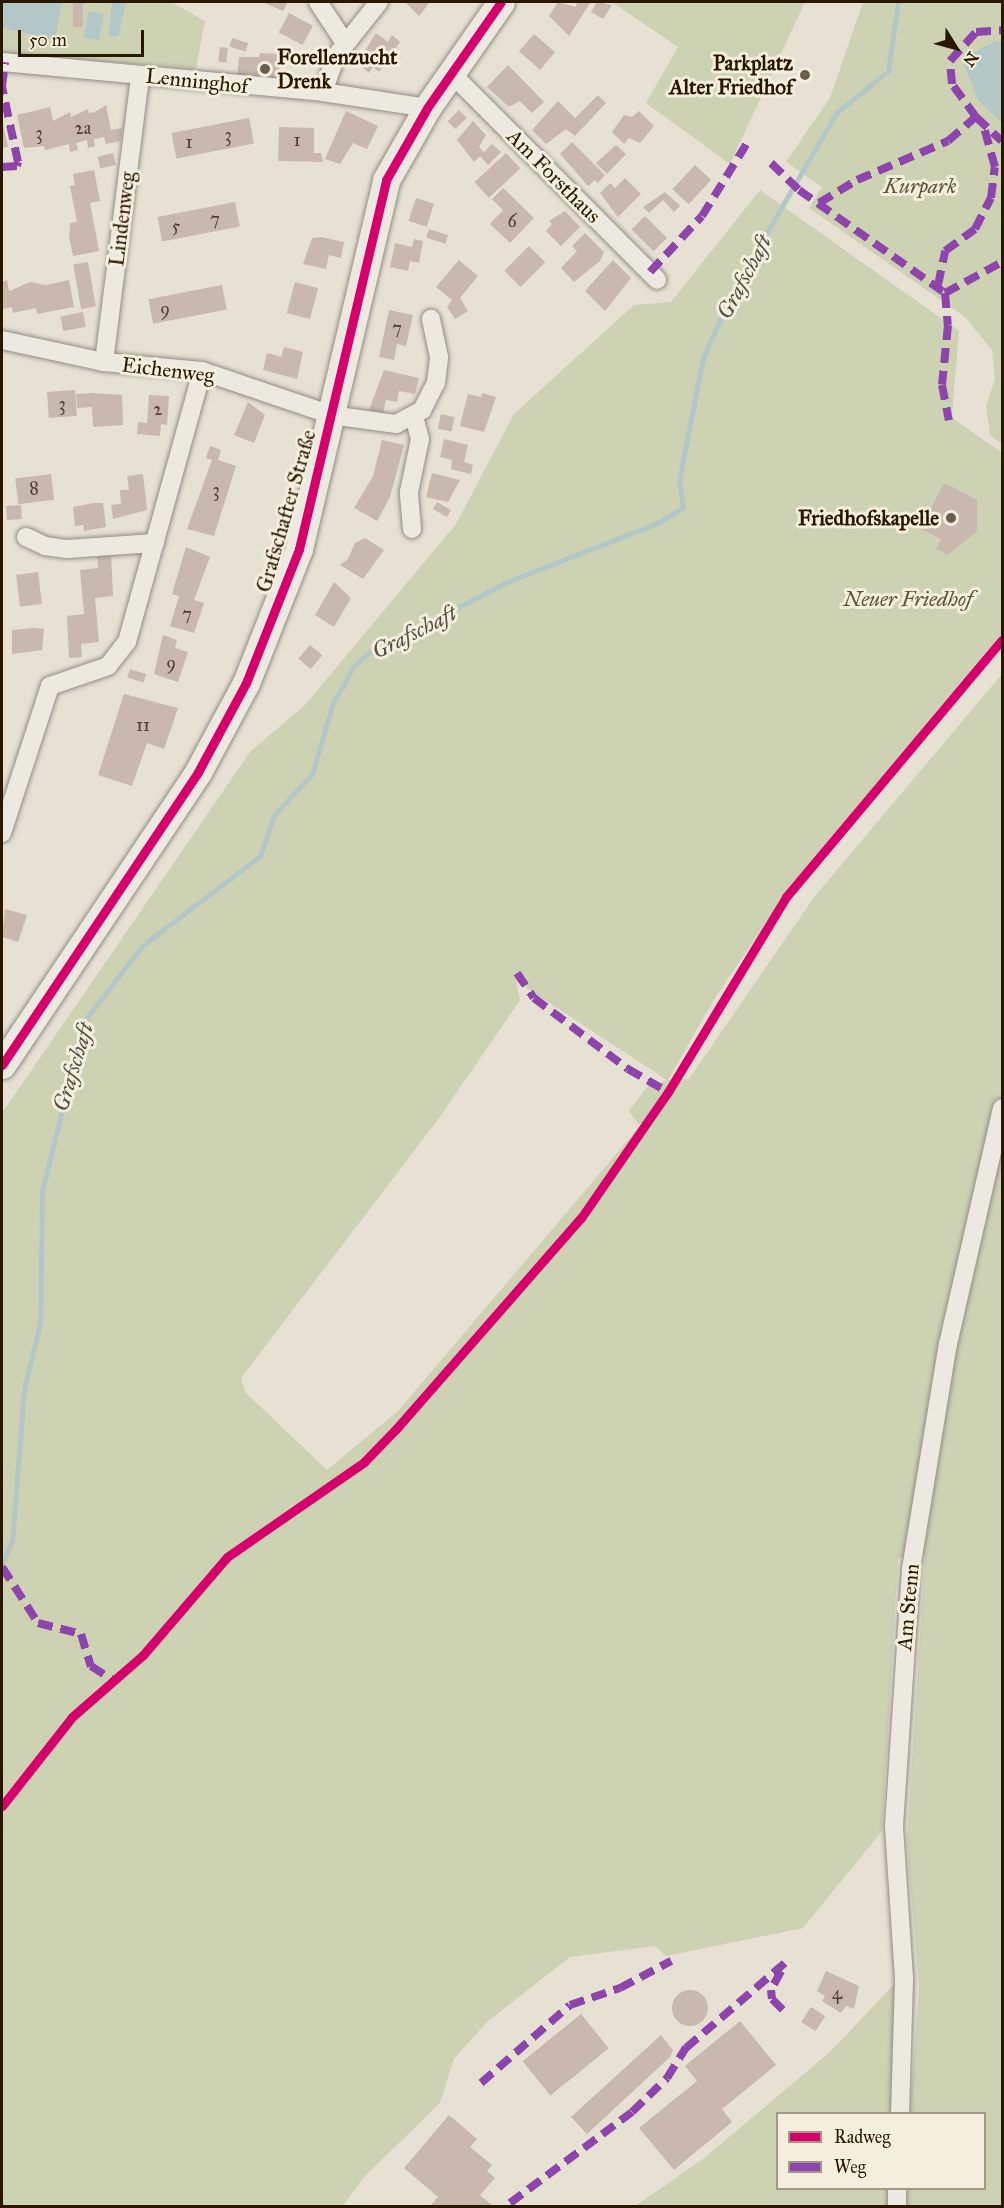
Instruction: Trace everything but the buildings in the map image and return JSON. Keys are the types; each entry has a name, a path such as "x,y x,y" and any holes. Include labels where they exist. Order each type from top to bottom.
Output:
{"street":[{"path":"318,2 345,43"},
{"path":"323,92 332,63 345,43 379,2"},
{"name":"Grafschafter Straße","path":"2,1065 198,771 246,683 299,549 332,415 379,199 394,162 427,108 501,2"},
{"name":"Lenninghof","path":"2,62 323,92 427,108"},
{"name":"Am Forsthaus","path":"451,73 657,280"},
{"name":"Lindenweg","path":"104,362 140,76"},
{"path":"412,529 409,492 420,439 414,417 432,394 439,368 431,319"},
{"name":"Eichenweg","path":"2,340 104,362 202,370 332,415"},
{"path":"2,833 47,691 55,682 108,666 119,656 154,543 202,370"},
{"name":"Grafschafter Straße","path":"332,415 386,424 414,417"},
{"path":"26,537 61,548 154,543"},
{"name":"Am Stenn","path":"900,2112 904,1978 894,1826 911,1569 943,1366 1002,1108"},
{"path":"897,2190 897,2206"}],"green space":[{"path":"62,2 112,2 108,33 119,36 126,2 171,2 205,21 196,69 2,53 2,28 50,39 56,35"},
{"path":"612,2 805,2 730,164 646,103 678,47"},
{"name":"Kurpark","path":"863,2 1002,2 1002,444 990,435 986,406 995,379 992,350 965,317 809,208 822,187 786,162 830,98"},
{"name":"Neuer Friedhof","path":"760,190 959,331 952,416 942,416 951,417 1002,453 1002,633 792,884 715,998 668,1080 689,1079 815,896 1002,674 1002,2206 907,2206 908,2190 986,2190 986,2112 910,2112 919,1987 907,1841 925,1555 898,1558 882,1831 803,1928 666,1956 655,1946 570,1957 487,2022 454,2059 440,2103 364,2177 343,2206 2,2206 2,1113 250,752 305,705 456,524 514,414 634,305 671,302","holes":["516,981 667,1080 647,1087 629,1111 640,1126 398,1411 327,1470 245,1392 241,1378 439,1118 520,1000"]},
{"path":"897,1981 896,2112 776,2112 776,2190 892,2190 891,2206 635,2206 703,2159 830,2052"}],"shaded area":[{"path":"2,2 62,2 56,35 50,39 2,28"},
{"path":"112,2 126,2 119,36 112,37 108,34"},
{"path":"89,11 104,14 99,40 84,38"},
{"path":"996,41 1002,42 1002,123 978,100 964,65 974,52"}],"waterway":[{"name":"Grafschaft","path":"2,1563 12,1542 24,1389 40,1324 42,1191 84,1021 143,945 260,856 274,815 312,774 333,703 353,667 367,654 507,582 660,522 683,507 679,481 703,358 733,291 836,113 888,71 898,2"}],"marked path":[{"path":"976,117 952,84 950,61 976,32 1002,30"},
{"path":"2,167 17,166 18,162 2,87 5,62"},
{"path":"819,203 857,180 948,141 976,117 1002,141"},
{"path":"938,285 945,251 975,229 991,198 995,167 983,124"},
{"path":"650,272 702,216 749,140"},
{"path":"771,163 799,190 945,293 948,325 942,385 949,420"},
{"path":"945,293 1002,262"},
{"path":"517,973 534,998 628,1069 668,1092"},
{"path":"2,1567 38,1623 81,1634 91,1666 114,1681"},
{"path":"481,2083 570,2005 620,1988 671,1961"},
{"path":"510,2203 632,2112 667,2078 686,2048 787,1961"},
{"path":"781,1971 771,1990 772,1999 784,2011"}],"cycle path":[{"path":"2,1065 198,772 246,683 299,549 386,180 427,108 501,2"},
{"path":"2,1806 72,1717 143,1655 227,1557 364,1462 396,1429 581,1218 668,1092 786,897 1002,640"}],"place":[{"name":"Forellenzucht Drenk","path":"265,69"},
{"name":"Parkplatz Alter Friedhof","path":"805,75"},
{"name":"Friedhofskapelle","path":"951,518"}]}
